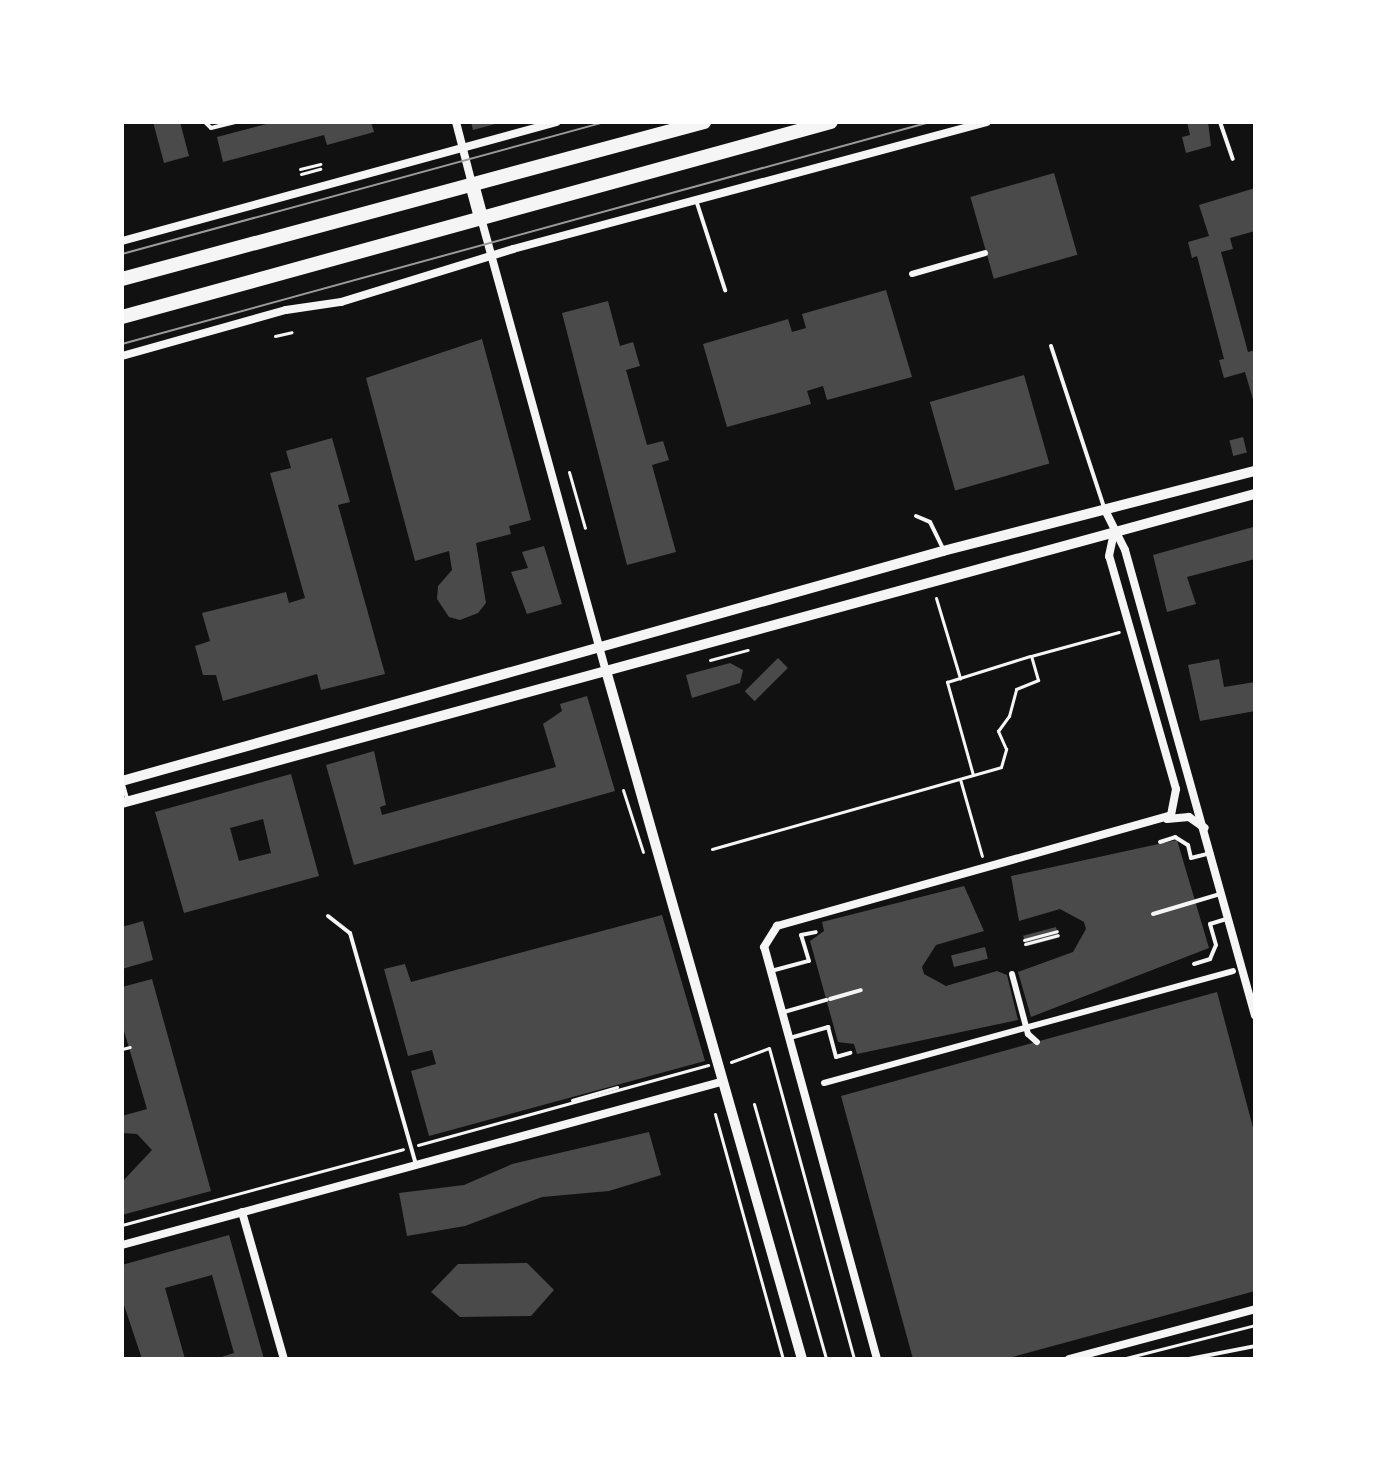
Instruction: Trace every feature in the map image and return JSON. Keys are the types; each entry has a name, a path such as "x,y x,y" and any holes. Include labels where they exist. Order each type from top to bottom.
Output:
{"main road":[{"path":"122,279 704,122"},
{"path":"122,317 831,122"},
{"path":"472,184 481,218"}],"street":[{"path":"456,122 472,184"},
{"path":"122,241 556,122"},
{"path":"122,356 286,310 341,302 490,256 986,122"},
{"path":"481,218 598,647 802,1359"},
{"path":"912,274 985,253"},
{"path":"122,780 943,551 1106,512 1255,471"},
{"path":"125,803 607,674 1255,494"},
{"path":"1106,512 1125,550 1255,1015"},
{"path":"1114,533 1109,556 1176,789 1177,806 1167,819"},
{"path":"877,1359 798,1086 789,1038 764,947 777,926 1167,819 1189,817 1205,829"},
{"path":"824,1083 1027,1032 1233,971"},
{"path":"1012,974 1027,1032 1025,1045"},
{"path":"1027,1032 1037,1042"},
{"path":"122,1245 721,1082"},
{"path":"242,1212 284,1359"},
{"path":"1069,1359 1255,1309"}],"lane":[{"path":"205,122 211,128 235,122"},
{"path":"1220,122 1233,159"},
{"path":"696,200 725,290"},
{"path":"1051,346 1106,512"},
{"path":"916,516 930,522 943,551"},
{"path":"122,780 125,803"},
{"path":"1160,842 1175,837 1188,845 1191,858 1212,853"},
{"path":"1153,914 1223,893"},
{"path":"328,916 350,933 416,1165"},
{"path":"1194,964 1210,959 1216,945 1210,924 1229,918"},
{"path":"771,971 809,961 801,935 816,932"},
{"path":"782,1013 861,990"},
{"path":"789,1038 828,1027 836,1057 850,1053"},
{"path":"1189,1359 1255,1346"}],"path":[{"path":"300,172 320,166"},
{"path":"275,336 292,332"},
{"path":"569,472 585,528"},
{"path":"936,598 960,678"},
{"path":"973,775 947,682 1130,628"},
{"path":"710,660 748,650"},
{"path":"712,849 1001,767 1006,749 998,731 1009,716 1016,689 1038,680 1031,656"},
{"path":"960,779 986,869"},
{"path":"623,790 643,852"},
{"path":"1024,942 1057,933"},
{"path":"122,1049 130,1047"},
{"path":"742,1061 769,1048 854,1359"},
{"path":"780,1087 798,1086"},
{"path":"572,1100 617,1087"},
{"path":"754,1104 826,1359"},
{"path":"715,1114 783,1359"},
{"path":"1122,1359 1255,1325"}],"building":[{"path":"153,122 180,122 189,156 164,163"},
{"path":"274,122 371,122 374,132 327,145 324,135 223,162 217,137"},
{"path":"471,122 499,122 499,123 473,130"},
{"path":"1187,122 1208,122 1211,146 1186,153 1182,137 1190,135"},
{"path":"1054,173 1077,255 994,279 970,197"},
{"path":"1255,188 1255,231 1230,238 1233,249 1221,252 1248,352 1255,350 1254,403 1245,372 1224,378 1219,360 1224,359 1197,256 1192,258 1188,242 1209,236 1199,205"},
{"path":"886,290 912,377 827,400 823,386 807,391 811,404 727,427 703,344 788,319 792,332 806,328 802,314"},
{"path":"608,301 620,346 633,342 640,366 626,370 647,445 663,441 669,460 652,465 676,552 627,565 562,313"},
{"path":"482,339 531,520 509,526 511,534 476,543 486,603 478,613 460,620 449,617 437,599 438,586 452,570 449,551 415,561 366,378"},
{"path":"1024,375 1049,463 955,490 930,402"},
{"path":"1243,437 1247,453 1233,456 1229,440"},
{"path":"332,438 350,502 338,505 385,674 321,690 317,674 223,701 216,675 203,675 195,646 210,641 202,613 286,592 289,603 305,598 270,473 291,468 286,451"},
{"path":"1253,527 1255,559 1187,577 1196,604 1167,612 1153,555"},
{"path":"544,546 562,604 527,614 511,572 528,568 522,552"},
{"path":"778,658 788,668 755,701 745,691"},
{"path":"1219,659 1224,687 1255,682 1255,711 1200,721 1188,665"},
{"path":"730,663 743,670 740,683 692,698 686,675"},
{"path":"587,696 615,791 354,865 326,765 374,751 386,805 380,807 382,815 556,767 543,724 562,711 560,704"},
{"path":"291,774 319,876 184,913 155,812","holes":["263,819 271,853 239,861 230,828"]},
{"path":"1177,840 1209,948 1031,1017 1018,972 1073,952 1086,929 1084,922 1060,909 1019,921 1011,876"},
{"path":"964,886 984,931 936,945 922,967 924,974 946,986 997,971 1007,975 1018,1020 857,1054 854,1044 838,1042 810,941 824,931 822,922"},
{"path":"662,915 705,1061 429,1136 411,1071 436,1064 432,1050 408,1056 384,969 405,964 411,982"},
{"path":"143,921 153,960 122,969 122,927"},
{"path":"1056,927 1059,938 1026,946 1023,936"},
{"path":"985,947 988,959 954,967 951,955"},
{"path":"152,979 211,1191 122,1215 122,1182 152,1150 137,1134 122,1133 122,1116 147,1109 122,1024 122,987"},
{"path":"1217,992 1255,1135 1255,1291 1005,1359 913,1359 841,1096"},
{"path":"649,1132 661,1175 609,1191 542,1197 465,1226 407,1236 399,1193 464,1185 512,1164"},
{"path":"229,1235 264,1359 215,1359 234,1353 212,1275 165,1288 185,1359 142,1359 122,1299 122,1265"},
{"path":"527,1263 554,1290 531,1316 460,1317 431,1292 458,1264"}],"tram line":[{"path":"122,254 605,122"},
{"path":"122,344 930,122"}]}
